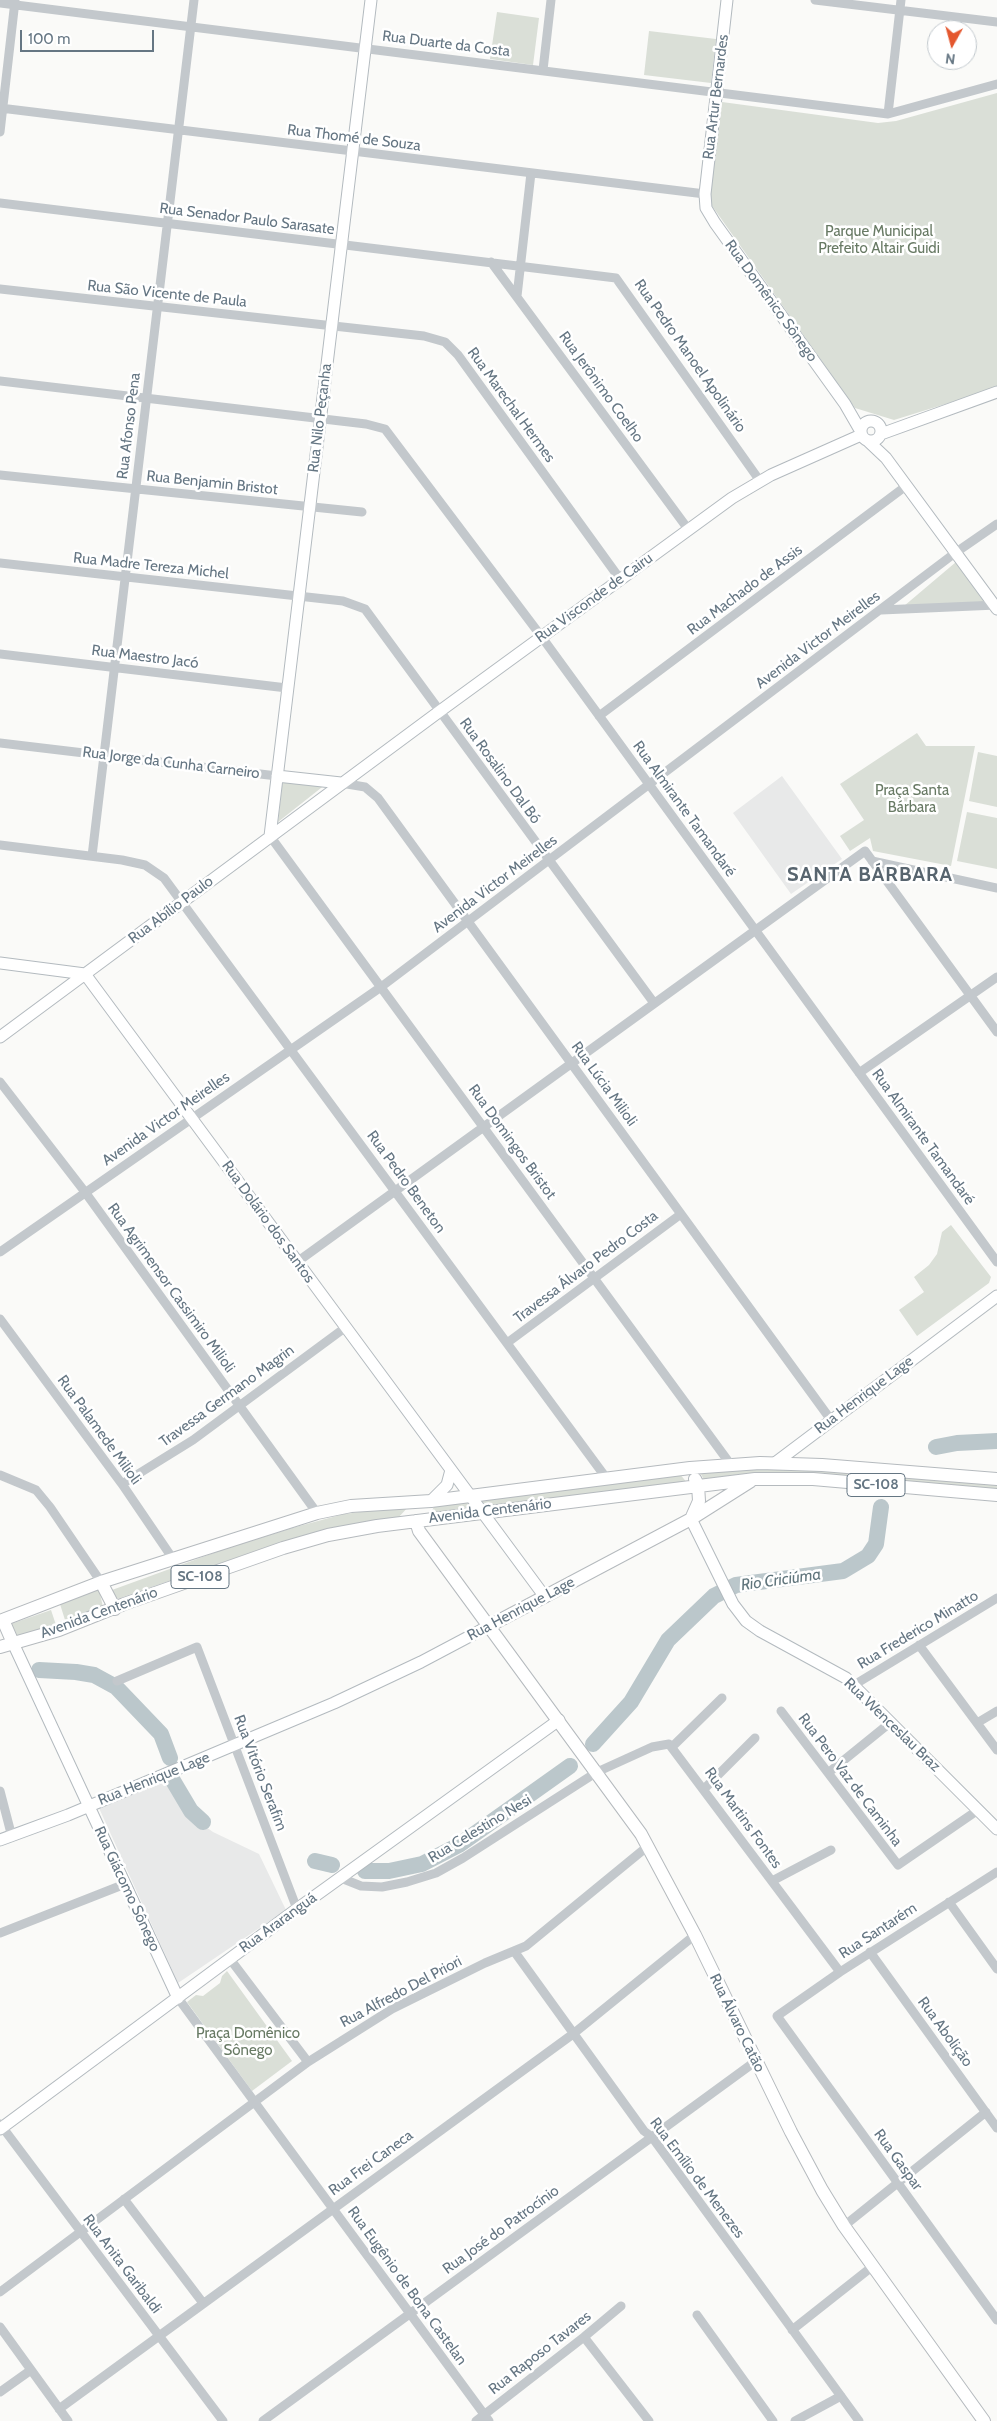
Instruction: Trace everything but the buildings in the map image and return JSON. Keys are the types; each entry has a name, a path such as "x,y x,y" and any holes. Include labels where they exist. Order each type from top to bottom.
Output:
{"main road":[{"name":"Avenida Centenário","path":"1,1621 101,1582 317,1513 359,1505 431,1501 690,1468 776,1463 840,1466 997,1479"},
{"name":"Rua Henrique Lage","path":"489,1626 691,1519 755,1479 776,1463"},
{"path":"690,1468 698,1485 699,1501 691,1519"},
{"name":"Avenida Centenário","path":"0,1647 291,1546 352,1530 413,1525 482,1513 755,1479 813,1479 997,1495"},
{"path":"413,1525 419,1512 431,1501"},
{"name":"Rua Álvaro Catão","path":"413,1525 559,1720 648,1846 695,1935 809,2166 844,2226 984,2421"},
{"path":"101,1582 114,1609"},
{"path":"1,1621 13,1644"}],"street":[{"name":"Rua Afonso Pena","path":"92,856 194,0"},
{"name":"Rua Nilo Peçanha","path":"270,836 371,0"},
{"path":"543,70 551,0"},
{"name":"Rua Artur Bernardes","path":"705,194 727,0"},
{"path":"814,0 997,22"},
{"path":"901,0 888,114 997,84"},
{"name":"Rua Duarte da Costa","path":"0,4 15,3 191,27 888,114"},
{"path":"0,132 1,109 15,3"},
{"name":"Rua Thomé de Souza","path":"1,109 705,194"},
{"path":"516,296 530,173"},
{"name":"Rua Domênico Sônego","path":"705,194 706,208 715,223 845,404 863,435 886,458 996,606"},
{"name":"Rua Senador Paulo Sarasate","path":"0,203 491,262"},
{"name":"Rua Pedro Manoel Apolinário","path":"491,262 616,278 760,481"},
{"name":"Rua Jerônimo Coelho","path":"491,262 688,529"},
{"name":"Rua São Vicente de Paula","path":"0,289 331,326"},
{"name":"Rua Marechal Hermes","path":"331,326 424,336 440,340 452,348 620,579"},
{"name":"Rua Almirante Tamandaré","path":"0,381 320,418 377,426 385,429 541,636 997,1262"},
{"path":"908,424 874,422 863,424 863,435 875,441 880,435 997,392"},
{"name":"Rua Domênico Sônego","path":"845,404 874,422"},
{"path":"874,422 881,428 880,435"},
{"name":"Rua Visconde de Cairu","path":"341,783 688,529 760,481 863,435"},
{"name":"Rua Domênico Sônego","path":"880,435 886,458"},
{"name":"Rua Benjamin Bristot","path":"0,475 362,512"},
{"name":"Rua Machado de Assis","path":"599,716 906,486"},
{"name":"Avenida Victor Meirelles","path":"2,1248 381,987 997,524"},
{"name":"Rua Madre Tereza Michel","path":"0,563 299,596"},
{"name":"Rua Rosalino Dal Bó","path":"299,596 351,603 364,609 654,1004"},
{"path":"881,610 996,606"},
{"name":"Rua Maestro Jacó","path":"0,654 287,688"},
{"name":"Rua Jorge da Cunha Carneiro","path":"0,744 341,783"},
{"name":"Rua Abílio Paulo","path":"0,1037 341,783"},
{"name":"Rua Lúcia Milioli","path":"341,783 364,787 378,798 831,1420"},
{"name":"Rua Domingos Bristot","path":"270,836 731,1465"},
{"name":"Rua Pedro Beneton","path":"0,845 122,860 145,865 164,878 607,1479"},
{"path":"297,1262 865,851 997,1032"},
{"path":"872,861 997,888"},
{"path":"0,963 85,974"},
{"name":"Rua Dolário dos Santos","path":"85,974 545,1596"},
{"path":"859,1073 997,978"},
{"name":"Rua Agrimensor Cassimiro Milioli","path":"0,1082 85,1192 317,1513"},
{"name":"Travessa Álvaro Pedro Costa","path":"507,1343 681,1214"},
{"name":"Rua Henrique Lage","path":"776,1463 997,1296"},
{"name":"Rua Palamede Milioli","path":"0,1319 122,1484 173,1559"},
{"name":"Travessa Germano Magrin","path":"122,1484 194,1440 346,1327"},
{"path":"431,1501 447,1484 451,1470"},
{"path":"0,1475 36,1490 101,1582"},
{"name":"Rua Wenceslau Braz","path":"691,1519 730,1598 739,1612 752,1625 839,1674 854,1685 997,1829"},
{"name":"Rua Frederico Minatto","path":"854,1685 997,1598"},
{"name":"Rua Henrique Lage","path":"0,1840 235,1746 378,1683 489,1626"},
{"name":"Rua Giácomo Sônego","path":"13,1644 178,1998"},
{"path":"919,1645 997,1750"},
{"name":"Rua Vitório Serafim","path":"117,1681 197,1647 297,1909"},
{"path":"597,1772 659,1744 673,1746 722,1698"},
{"name":"Rua Pero Vaz de Caminha","path":"781,1711 898,1865 978,1810"},
{"path":"977,1723 997,1711"},
{"name":"Rua Araranguá","path":"1,2127 297,1909 559,1720"},
{"path":"828,1773 890,1722"},
{"path":"704,1789 754,1738"},
{"name":"Rua Martins Fontes","path":"673,1746 840,1972"},
{"name":"Rua Celestino Nesi","path":"341,1878 360,1886 382,1887 421,1879 462,1858 597,1772"},
{"path":"0,1791 12,1836"},
{"name":"Rua Alfredo Del Priori","path":"0,2292 308,2062 392,2010 526,1946 648,1846"},
{"path":"772,1881 831,1850"},
{"name":"Rua Santarém","path":"777,2016 870,1952 997,1872"},
{"path":"0,1934 125,1884"},
{"path":"949,1902 997,1969"},
{"name":"Rua Frei Caneca","path":"60,2409 158,2335 573,2034 695,1935"},
{"name":"Rua Emílio de Menezes","path":"514,1951 644,2132 652,2137 859,2421"},
{"name":"Rua Abolição","path":"870,1952 997,2128"},
{"path":"230,1959 308,2062"},
{"name":"Rua Eugênio de Bona Castelan","path":"178,1998 487,2418"},
{"name":"Rua Gaspar","path":"777,2016 997,2320"},
{"name":"Rua José do Patrocínio","path":"263,2421 756,2061"},
{"path":"844,2226 986,2112"},
{"name":"Rua Anita Garibaldi","path":"1,2127 223,2421"},
{"path":"124,2199 203,2303"},
{"path":"792,2330 873,2266"},
{"name":"Rua Raposo Tavares","path":"476,2421 487,2418 621,2306"},
{"path":"697,2315 773,2421"},
{"path":"0,2327 68,2421"},
{"path":"584,2337 648,2421"},
{"path":"0,2392 31,2370"},
{"path":"796,2421 841,2396"}],"shaded area":[{"path":"782,776 842,859 791,894 733,813"},
{"path":"168,1781 188,1814 213,1832 259,1854 286,1910 178,1983 99,1808"}],"green space":[{"path":"497,12 539,18 533,65 490,59"},
{"path":"649,31 716,39 711,83 644,75"},
{"name":"Parque Municipal Prefeito Altair Guidi","path":"997,93 997,388 894,420 855,408 710,203 709,190 722,102 878,123 896,121"},
{"path":"956,562 985,602 904,606"},
{"name":"Praça Santa Bárbara","path":"917,733 926,746 975,746 951,866 873,851 870,838 850,851 840,836 864,820 840,784"},
{"path":"978,752 997,756 997,807 969,801"},
{"path":"283,778 326,784 278,822"},
{"path":"967,812 997,818 997,869 957,861"},
{"path":"951,1225 991,1277 989,1283 917,1336 899,1310 924,1292 914,1277 929,1265 937,1254 942,1232"},
{"path":"762,1467 997,1482 997,1493 890,1483 705,1482 700,1472"},
{"path":"679,1473 688,1484 430,1514 436,1503"},
{"path":"409,1506 398,1518 267,1547 117,1599 112,1590 219,1551 292,1528 344,1514"},
{"path":"99,1589 103,1607 65,1620 60,1604"},
{"path":"51,1610 56,1625 16,1639 8,1625"},
{"name":"Praça Domênico Sônego","path":"227,1971 292,2061 252,2091 187,2002 196,1995 203,1996 220,1983 222,1976"}],"waterway":[{"name":"Rio Criciúma","path":"936,1447 957,1443 997,1441"},
{"name":"Rio Criciúma","path":"593,1744 631,1702 668,1640 714,1596 736,1585 843,1571 868,1556 876,1544 881,1507"},
{"name":"Rio Criciúma","path":"39,1670 94,1675 116,1687 161,1734 170,1758"},
{"name":"Rio Criciúma","path":"365,1871 389,1871 422,1864 459,1845 570,1766"},
{"name":"Rio Criciúma","path":"172,1779 191,1811 203,1822"},
{"name":"Rio Criciúma","path":"315,1861 332,1865"}],"district":[{"name":"SANTA BÁRBARA","path":"870,875"}]}
